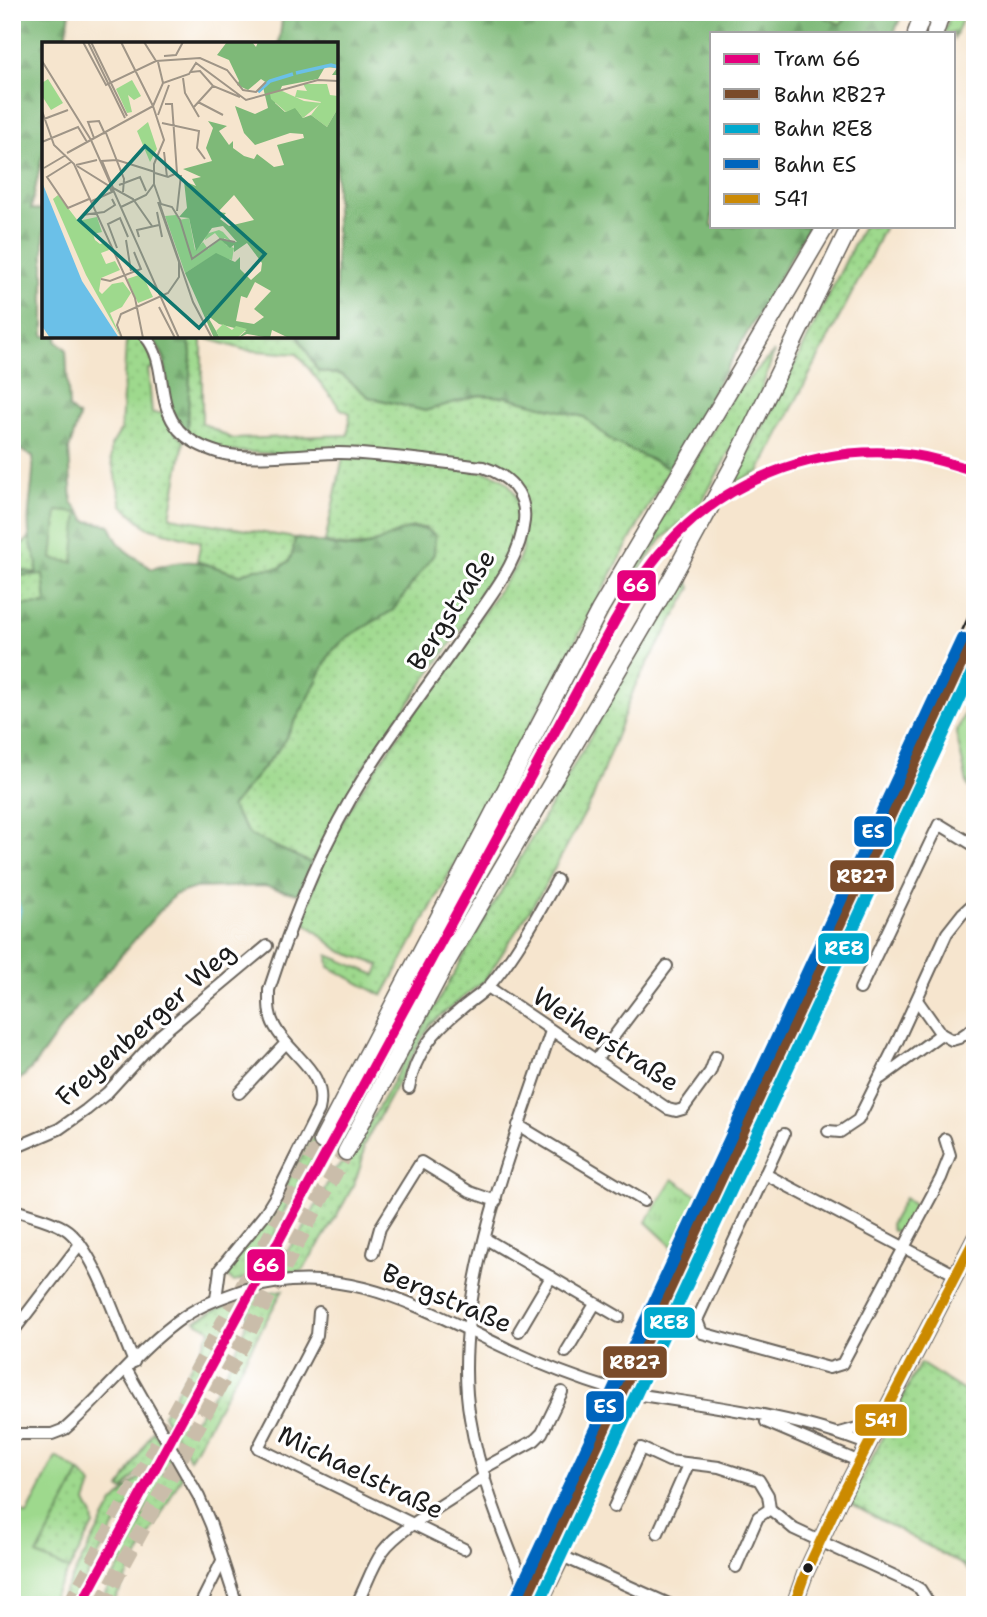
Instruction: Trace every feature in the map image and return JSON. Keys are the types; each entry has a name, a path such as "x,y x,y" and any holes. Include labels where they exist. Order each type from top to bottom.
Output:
{"highway":[{"path":"916,32 924,12"},
{"path":"935,32 942,12"},
{"path":"321,1141 594,620 824,228"},
{"path":"346,1152 445,965 669,583 736,460 849,228"}],"main road":[{"path":"794,1605 820,1540 954,1274 975,1238"}],"street":[{"name":"Bergstraße","path":"147,338 155,348 159,359 160,388 170,418 189,439 203,446 221,453 242,455 342,453 483,467 512,482 524,509 524,522 512,563 365,775 317,861 269,990 269,1012 275,1027 312,1072 320,1085 322,1098 319,1110 277,1194 264,1215 220,1269 216,1299"},
{"path":"860,989 939,824 975,846"},
{"path":"409,1088 413,1068 429,1040 454,1014 488,987 511,958 557,880"},
{"path":"828,1131 840,1132 858,1120 947,933 975,902"},
{"name":"Freyenberger Weg","path":"12,1149 59,1129 86,1110 107,1093 159,1036 267,946"},
{"path":"596,1060 667,966"},
{"name":"Weiherstraße","path":"488,987 668,1109 683,1109 710,1072 716,1056"},
{"path":"917,1000 941,1034 952,1040 975,1027"},
{"path":"512,1605 522,1580 483,1473 470,1417 466,1388 469,1330 475,1284 496,1201 518,1125 551,1031"},
{"path":"879,1080 941,1034"},
{"path":"239,1093 286,1042"},
{"path":"518,1125 644,1201"},
{"path":"784,1134 698,1320 702,1334 829,1368 842,1364 941,1178 950,1155 945,1139"},
{"path":"373,1253 380,1228 421,1162 470,1192 496,1201"},
{"path":"765,1174 954,1274"},
{"path":"12,1209 64,1228 80,1244 111,1306 130,1366 200,1497 236,1605"},
{"path":"486,1239 619,1317"},
{"path":"12,1332 80,1244"},
{"path":"519,1331 551,1277"},
{"name":"Bergstraße","path":"12,1434 52,1434 65,1429 164,1333 186,1316 216,1299 257,1286 281,1282 335,1281 354,1284 414,1304 543,1366 614,1390"},
{"path":"566,1352 595,1304"},
{"name":"Michaelstraße","path":"319,1312 317,1335 258,1448 464,1549"},
{"path":"356,1605 367,1578 383,1551 395,1538 483,1473 535,1440 542,1433 562,1392"},
{"path":"641,1395 744,1412 839,1433 869,1445"},
{"path":"839,1433 860,1427 889,1406"},
{"path":"744,1412 860,1462"},
{"path":"614,1507 641,1448 669,1461 719,1467 759,1480 768,1495 770,1509 794,1529 908,1582 920,1589 930,1605"},
{"path":"658,1533 688,1465"},
{"path":"736,1567 758,1517 770,1509"},
{"path":"541,1605 564,1557 671,1605"},
{"path":"200,1605 222,1561"}],"green space":[{"path":"12,12 70,12 65,42 42,42 42,157 31,209 42,210 42,338 57,338 56,341 66,349 69,408 79,417 69,450 72,502 87,521 110,525 122,547 152,569 196,562 239,575 254,569 280,568 289,561 295,538 345,548 359,548 398,532 416,528 435,535 434,554 393,610 346,638 330,653 281,746 231,807 250,835 311,863 298,894 264,886 195,888 174,895 81,1003 36,1063 12,1085 12,569 36,573 37,564 29,530 33,456 12,446","holes":["43,574 46,604 20,605 18,576"]},
{"path":"283,12 815,12 840,24 852,12 903,12 894,32 710,32 710,228 808,228 669,468 613,442 584,417 507,397 479,395 425,411 369,397 342,375 318,371 299,338 338,338 338,42 279,42"},
{"path":"815,12 852,12 840,24"},
{"path":"951,12 965,12 956,35 956,32 944,32"},
{"path":"862,228 884,228 759,472 733,483"},
{"path":"129,338 141,338 146,341 155,368 148,369 152,413 162,413 184,441 170,517 295,538 289,561 278,569 254,569 239,575 197,561 201,542 147,527 122,505 111,458 111,446 121,430 126,343"},
{"path":"152,338 188,338 191,353 187,432 170,406 164,360"},
{"path":"188,338 202,338 202,423 232,439 348,435 350,413 341,409 297,354 245,350 205,338 299,338 318,371 342,375 369,397 425,411 478,395 507,397 585,417 613,442 669,468 383,996 329,967 328,955 376,975 380,965 340,951 303,921 323,858 356,797 517,564 523,547 519,484 508,473 485,463 221,451 187,432 191,353"},
{"path":"774,352 759,397 697,511 661,540 625,590 621,591 733,395"},
{"path":"343,457 481,471 495,475 511,487 519,507 519,517 509,561 359,774 311,863 250,835 231,807 281,746 330,653 346,638 393,610 434,554 426,528 412,527 380,541 359,546 325,542"},
{"path":"57,511 78,513 73,562 52,559"},
{"path":"30,537 38,562 36,573 12,569 12,546 24,543"},
{"path":"685,572 691,588 635,686 592,800 542,891 485,980 430,1024 363,1146 358,1174 350,1191 302,1271 272,1274 302,1232 335,1169 356,1153 354,1151 422,1029"},
{"path":"44,574 46,604 20,606 18,575"},
{"path":"975,689 975,791 968,787 956,733"},
{"path":"316,1132 313,1158 279,1221 270,1252 257,1277 233,1282 228,1277 228,1268 264,1224"},
{"path":"673,1179 702,1199 677,1251 646,1222"},
{"path":"905,1198 918,1208 906,1231 892,1231 890,1225"},
{"path":"283,1290 190,1459 163,1415 211,1330 195,1321 215,1310 248,1298 218,1338 189,1390 179,1419 190,1425 209,1401 231,1361 248,1318 246,1316 257,1295"},
{"path":"920,1363 975,1398 975,1577 963,1565 849,1503"},
{"path":"153,1430 175,1468 145,1470 135,1476 124,1490 120,1488"},
{"path":"56,1457 80,1472 37,1555 69,1570 48,1605 12,1605 12,1507 27,1515"},
{"path":"80,1472 92,1485 86,1502 94,1525 69,1570 37,1555"},
{"path":"177,1472 182,1476 112,1605 99,1605 138,1530 148,1501 146,1499 153,1485 148,1482 140,1496 138,1495 118,1520 71,1605 57,1605 113,1503 143,1474"}],"waterway":[{"path":"12,928 16,910 14,904"}],"tunnel":[{"path":"70,1605 322,1141"},
{"path":"101,1605 346,1152"},
{"path":"614,1390 641,1395"}],"tram line":[{"name":"66","path":"81,1605 615,621 659,554 689,523 714,504 741,487 801,463 833,456 897,453 927,457 975,471"},
{"path":"517,812 548,744"},
{"path":"468,891 507,829"}],"railway":[{"path":"766,1052 975,603"}],"rail line":[{"name":"RB27","path":"522,1605 975,633"},
{"name":"ES","path":"516,1599 962,639"},
{"name":"RE8","path":"538,1605 975,666"}],"transit line":[{"name":"541","path":"794,1605 805,1574 839,1501 975,1238"}]}
